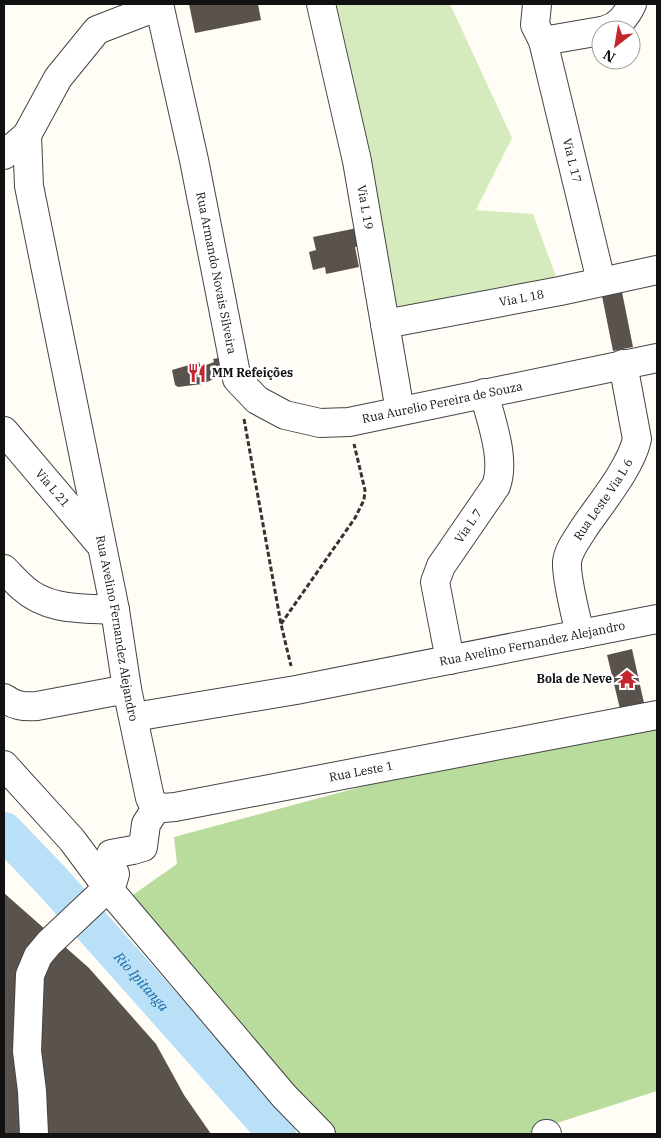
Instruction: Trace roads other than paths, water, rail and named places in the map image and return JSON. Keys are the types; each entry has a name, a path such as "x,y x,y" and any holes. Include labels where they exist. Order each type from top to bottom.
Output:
{"street":[{"name":"Via L 19","path":"322,4 357,161 400,411"},
{"name":"Via L 17","path":"537,4 535,25 543,40 601,282"},
{"path":"621,20 632,4"},
{"path":"4,155 27,135 58,78 97,30 159,5"},
{"name":"Rua Armando Novais Silveira","path":"159,5 194,160 237,379"},
{"path":"543,40 591,33"},
{"name":"Rua Avelino Fernandez Alejandro","path":"27,135 29,186 115,610 134,717 296,690 657,619"},
{"name":"Via L 18","path":"385,324 560,291 657,270"},
{"name":"Rua Aurelio Pereira de Souza","path":"237,379 257,400 285,415 320,423 349,422 657,358"},
{"name":"Rua Leste Via L 6","path":"580,634 567,561 580,534 628,462 637,439 623,364"},
{"name":"Via L 7","path":"450,660 435,582 441,566 496,486 500,476 500,462 484,393"},
{"name":"Via L 21","path":"4,431 101,546"},
{"path":"4,569 24,589 41,600 62,607 115,610"},
{"path":"4,698 13,705 22,707 37,706 128,689"},
{"name":"Rua Leste 1","path":"158,807 175,807 657,715"},
{"path":"34,1134 32,1092 27,1051 30,975 38,956 48,943 72,923 113,881 115,874 109,856 143,847 146,824 158,807 153,804 150,798 134,717"},
{"path":"4,765 72,840 103,892 284,1096 321,1134"}],"waterway":[{"name":"Rio Ipitanga","path":"4,831 52,881 277,1134"}],"place":[{"name":"MM Refeições","path":"197,373"},
{"name":"Bola de Neve","path":"627,679"}]}
